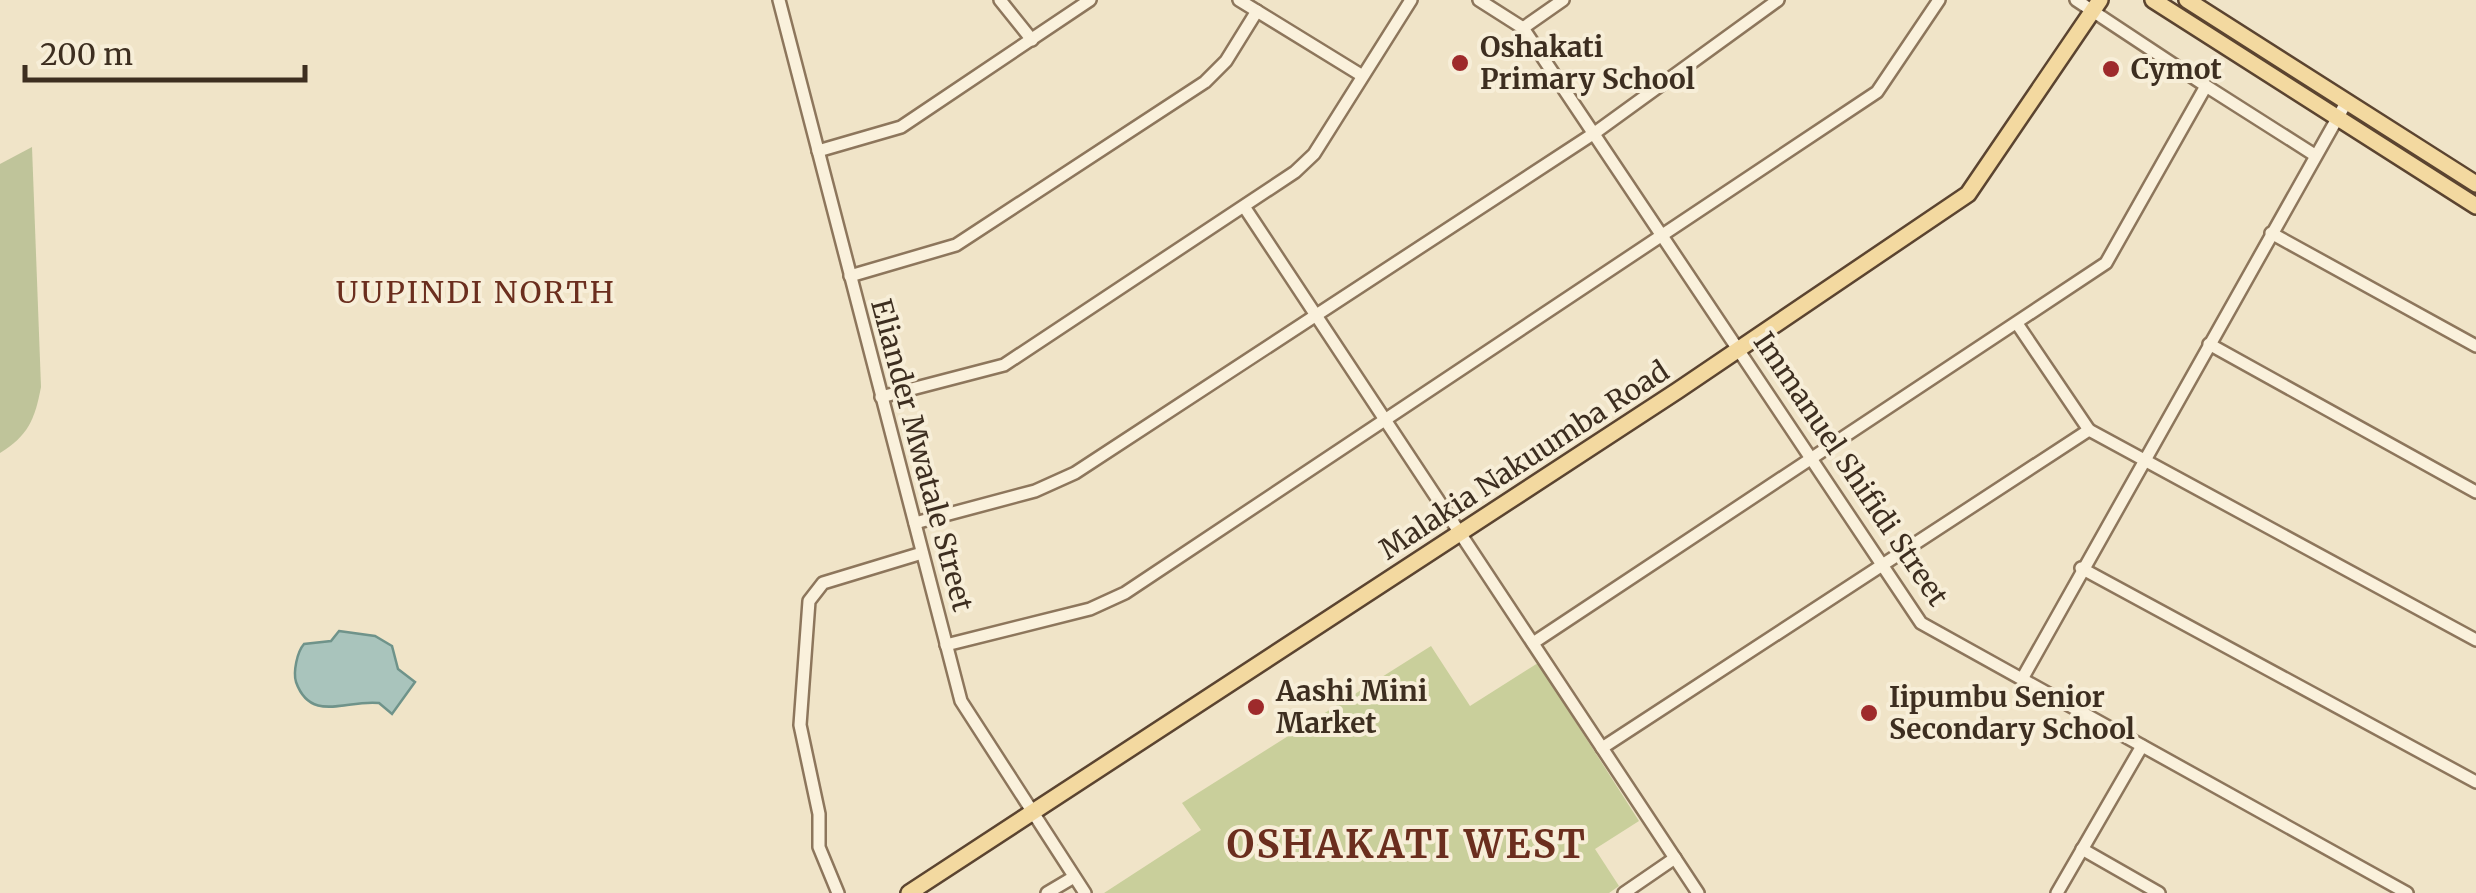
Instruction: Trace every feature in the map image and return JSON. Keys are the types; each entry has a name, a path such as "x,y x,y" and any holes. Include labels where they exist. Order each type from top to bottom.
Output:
{"main road":[{"path":"2154,0 2476,206"},
{"path":"2187,0 2476,184"},
{"name":"Malakia Nakuumba Road","path":"909,893 1033,815 1968,194 2097,6"}],"street":[{"name":"Eliander Mwatale Street","path":"780,0 961,701 1085,893"},
{"path":"1000,0 1032,40"},
{"path":"818,151 901,127 1090,0"},
{"path":"1239,0 1361,76"},
{"path":"881,397 1004,365 1245,208 1305,164 1411,0"},
{"name":"Immanuel Shifidi Street","path":"1479,0 1523,28 1922,623 2408,893"},
{"path":"1523,28 1563,0"},
{"path":"915,523 1057,483 1596,132 1778,0"},
{"path":"946,645 1107,604 1666,236 1877,92 1939,0"},
{"path":"2076,0 2097,6 2206,86 2314,154"},
{"path":"850,276 956,245 1205,82 1226,60 1257,12"},
{"path":"1533,643 2018,325 2112,256 2206,86"},
{"path":"2022,679 2347,100"},
{"path":"1245,208 1698,893"},
{"path":"2272,233 2476,346"},
{"path":"2018,325 2089,430 2476,640"},
{"path":"2208,344 2476,492"},
{"path":"1602,748 2089,430"},
{"path":"838,893 819,847 820,814 800,725 809,601 823,582 922,553"},
{"path":"2081,568 2476,782"},
{"path":"2057,893 2142,746"},
{"path":"2082,848 2159,893"},
{"path":"1624,893 1675,858"},
{"path":"1046,893 1074,877"}],"green space":[{"path":"32,147 41,387 29,426 0,453 0,164"},
{"path":"1431,646 1470,706 1538,663 1639,821 1595,849 1619,886 1609,893 1104,893 1201,830 1182,803"}],"water":[{"path":"339,631 375,636 392,646 398,669 415,682 392,714 379,703 320,706 303,695 295,673 304,644 331,641"}],"place":[{"name":"Oshakati Primary School","path":"1460,63"},
{"name":"Cymot","path":"2111,69"},
{"name":"Aashi Mini Market","path":"1256,707"},
{"name":"Iipumbu Senior Secondary School","path":"1869,713"}],"district":[{"name":"UUPINDI NORTH","path":"476,293"},
{"name":"OSHAKATI WEST","path":"1407,845"}]}
